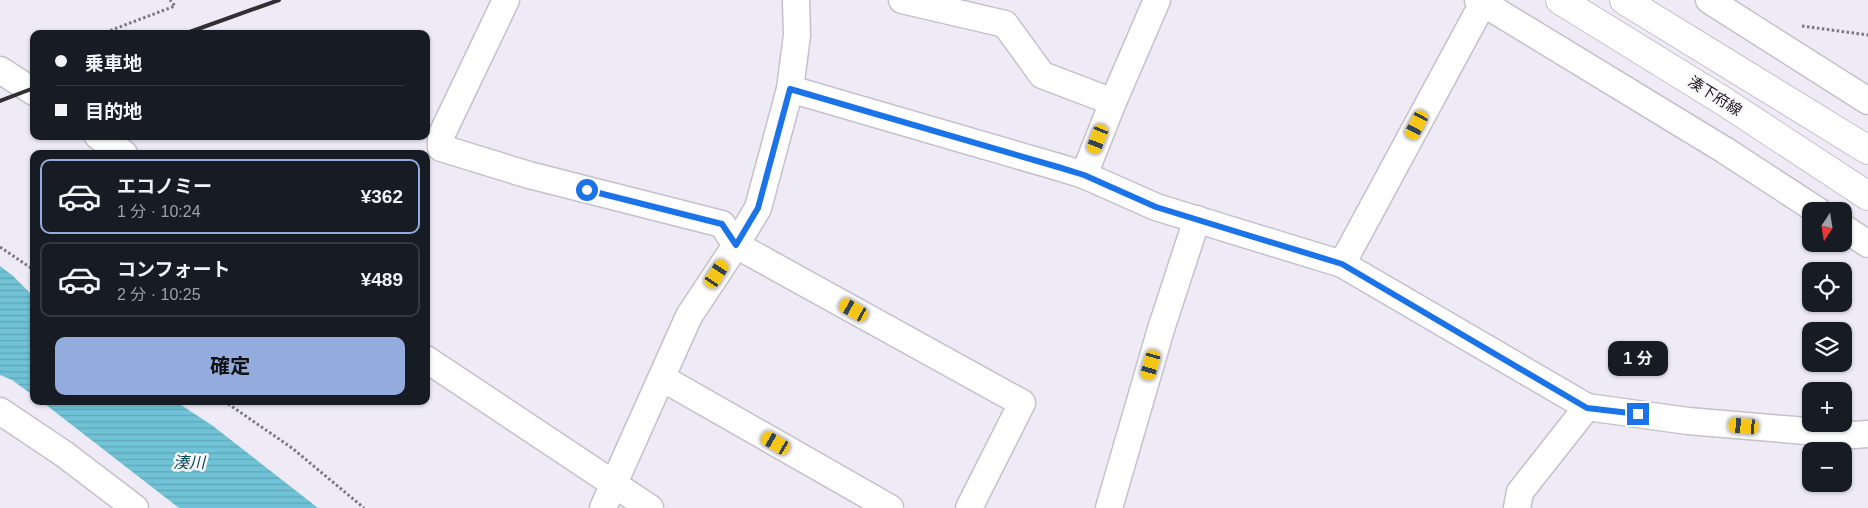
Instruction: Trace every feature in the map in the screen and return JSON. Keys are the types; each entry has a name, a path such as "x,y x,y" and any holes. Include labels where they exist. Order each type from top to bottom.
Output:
{"main road":[{"name":"湊下府線","path":"1560,0 1725,102 1868,196"},
{"path":"1624,0 1868,150"}],"street":[{"path":"506,0 441,136 441,148 529,175 722,224 736,245 1022,403 969,508"},
{"path":"603,508 689,316 758,208 790,89 796,35 796,0"},
{"path":"902,0 956,6 1005,24 1042,75 1113,102"},
{"path":"1084,175 1157,0"},
{"path":"1709,0 1868,101"},
{"path":"1342,264 1480,2 1726,151 1804,202"},
{"path":"0,70 30,89"},
{"path":"790,89 1084,175 1156,207 1342,264 1587,408 1688,421 1854,435 1868,434"},
{"path":"104,140 118,150"},
{"path":"1110,508 1161,329 1197,219"},
{"path":"1852,233 1868,244"},
{"path":"430,362 650,508"},
{"path":"662,378 890,508"},
{"path":"1517,508 1520,492 1587,408"},
{"path":"0,411 64,454 135,508"}],"path":[{"path":"111,30 174,6 170,0"},
{"path":"1771,41 1802,25 1868,35"},
{"path":"0,247 30,267"},
{"path":"230,405 292,448 364,508"}],"water":[{"path":"0,266 30,293 30,393 12,380 0,375"},
{"name":"湊川","path":"46,405 181,405 213,426 318,508 179,508"}],"railway":[{"path":"195,30 279,0"},
{"path":"0,101 30,90"}],"route":[{"path":"587,190 722,224 736,245 758,208 790,89 1084,175 1156,207 1342,264 1587,408 1638,414"}]}
